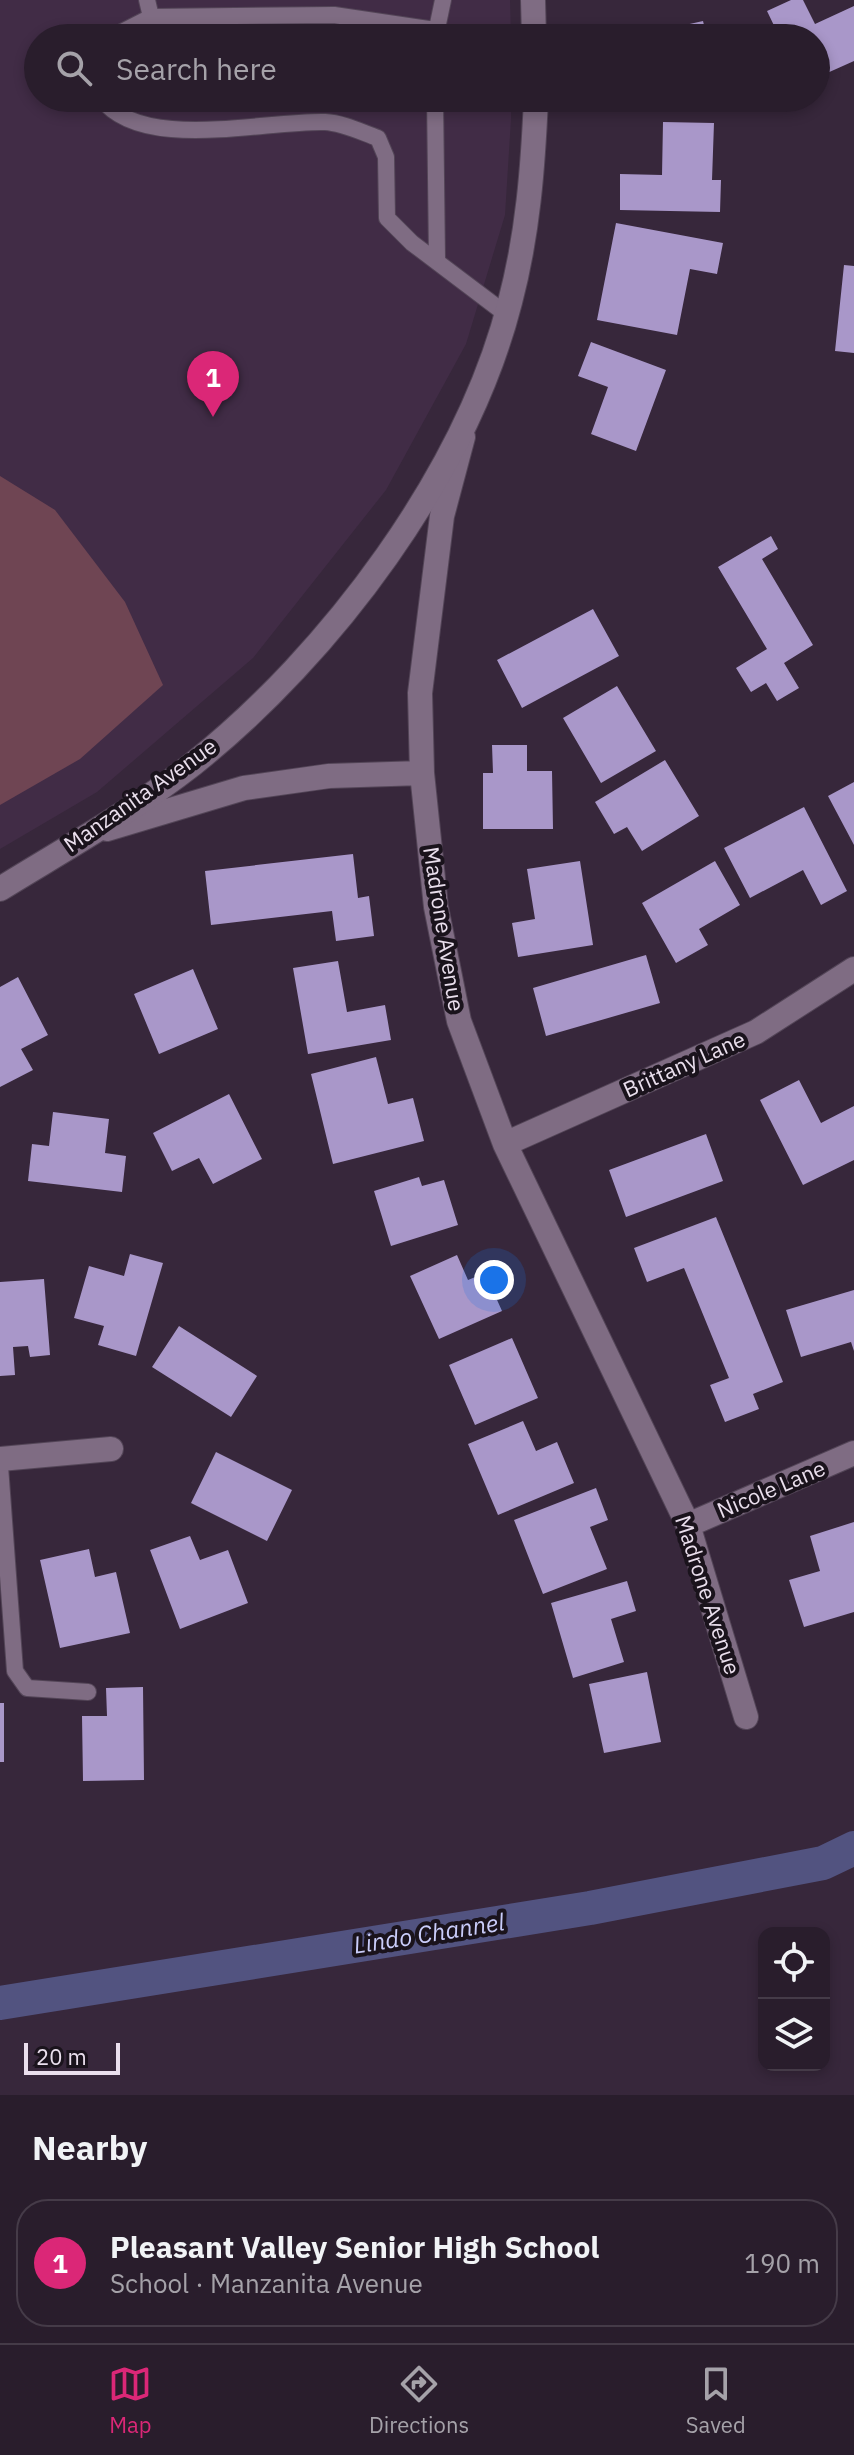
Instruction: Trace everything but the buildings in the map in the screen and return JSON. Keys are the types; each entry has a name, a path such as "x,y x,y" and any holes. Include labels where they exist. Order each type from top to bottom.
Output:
{"street":[{"path":"533,0 534,24"},
{"name":"Madrone Avenue","path":"535,112 531,200 506,314 468,419 442,516 420,693 422,773 436,907 459,1021 505,1144 688,1525 746,1717"},
{"name":"Manzanita Avenue","path":"0,889 192,764 269,696 349,609 412,516 468,419"},
{"path":"84,837 175,806 244,788 329,776 422,773"},
{"name":"Brittany Lane","path":"505,1144 756,1032 854,969"},
{"path":"0,1459 111,1449"},
{"name":"Nicole Lane","path":"688,1525 854,1453"}],"lane":[{"path":"147,0 151,17"},
{"path":"437,24 443,0"},
{"path":"137,24 151,17 334,15 382,24"},
{"path":"116,112 138,125 197,129 328,122 378,138 386,157 387,218 412,243 437,258 506,314"},
{"path":"435,112 437,258"},
{"path":"0,1466 15,1671 27,1688 88,1692"}],"shaded area":[{"path":"0,0 510,0 511,24 24,24 24,112 511,112 511,119 505,215 466,344 386,490 253,658 97,792 0,849"},
{"path":"0,476 55,510 125,602 163,685 80,759 0,805"}],"waterway":[{"name":"Lindo Channel","path":"0,2003 590,1908 823,1863 854,1848"}],"place":[{"name":"Pleasant Valley Senior High School","path":"213,417"}]}
